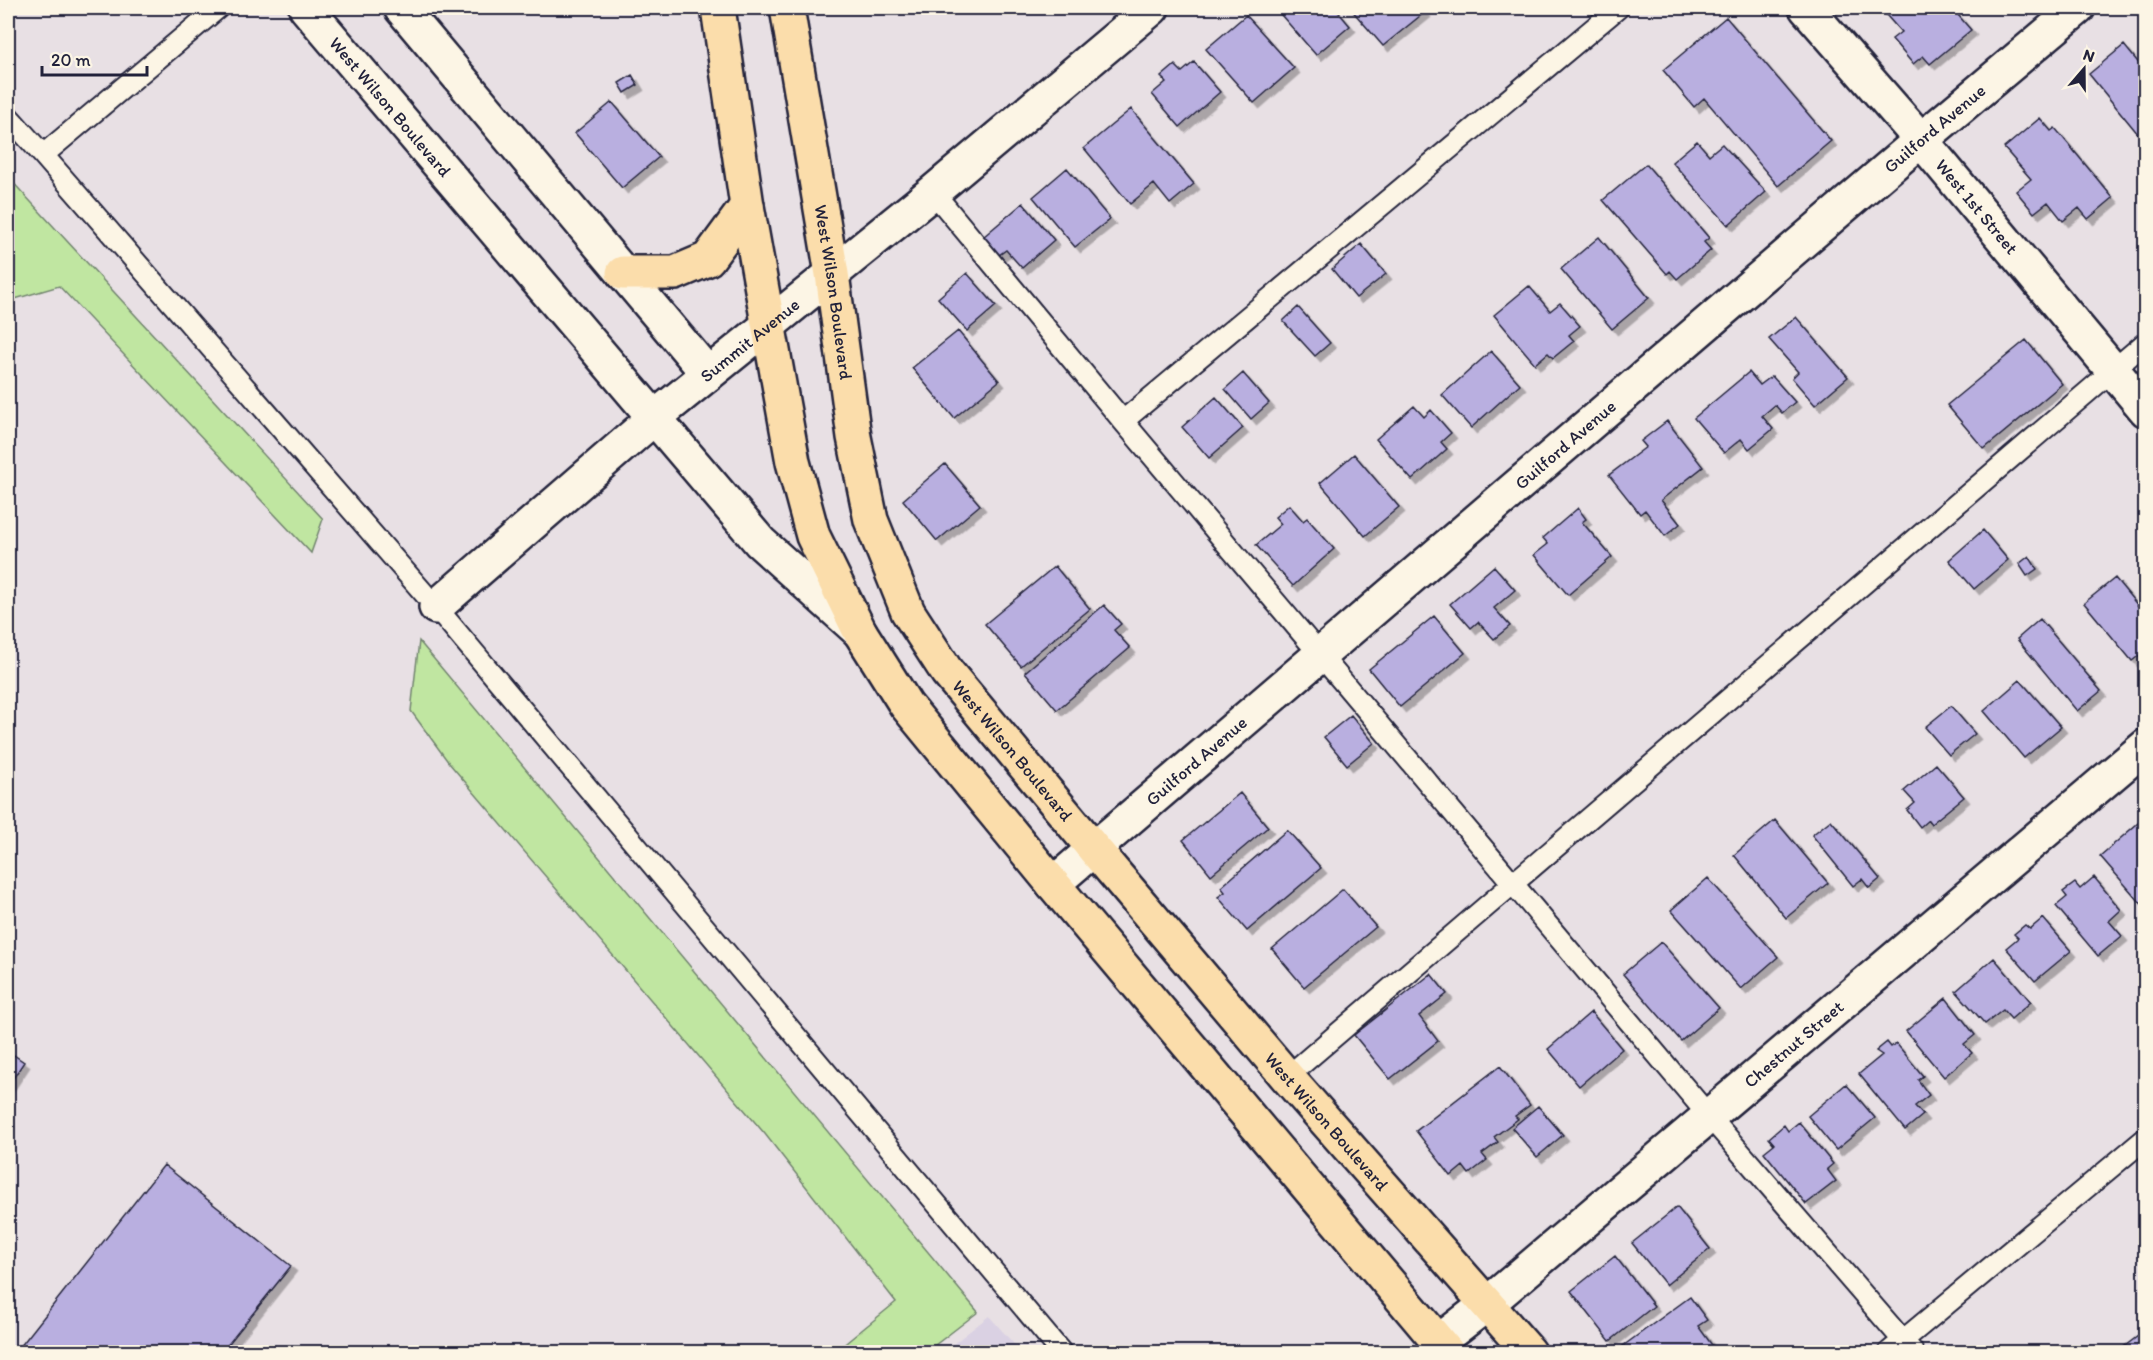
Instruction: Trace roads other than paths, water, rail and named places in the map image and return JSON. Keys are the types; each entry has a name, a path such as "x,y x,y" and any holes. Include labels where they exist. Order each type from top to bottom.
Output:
{"main road":[{"name":"West Wilson Boulevard","path":"718,8 747,206 793,462 813,536 860,632 906,705 1437,1349"},
{"name":"West Wilson Boulevard","path":"787,8 832,274 854,437 871,520 908,612 947,672 1094,849 1287,1077 1529,1353"},
{"path":"623,273 675,273 708,259 747,206"}],"street":[{"name":"West Wilson Boulevard","path":"306,8 760,542 860,632"},
{"path":"401,8 708,374"},
{"name":"Summit Avenue","path":"436,607 654,418 933,192 1152,8"},
{"name":"West 1st Street","path":"1806,8 1921,140 2145,410"},
{"name":"Guilford Avenue","path":"1053,884 2078,8"},
{"name":"Chestnut Street","path":"1437,1349 1708,1115 2145,746"}],"lane":[{"path":"43,155 218,8"},
{"path":"1123,422 1618,8"},
{"path":"8,116 436,607 1061,1353"},
{"path":"933,192 1123,422 1708,1115 1902,1349 2145,1138"},
{"path":"1287,1077 1514,885 2145,342"}]}
